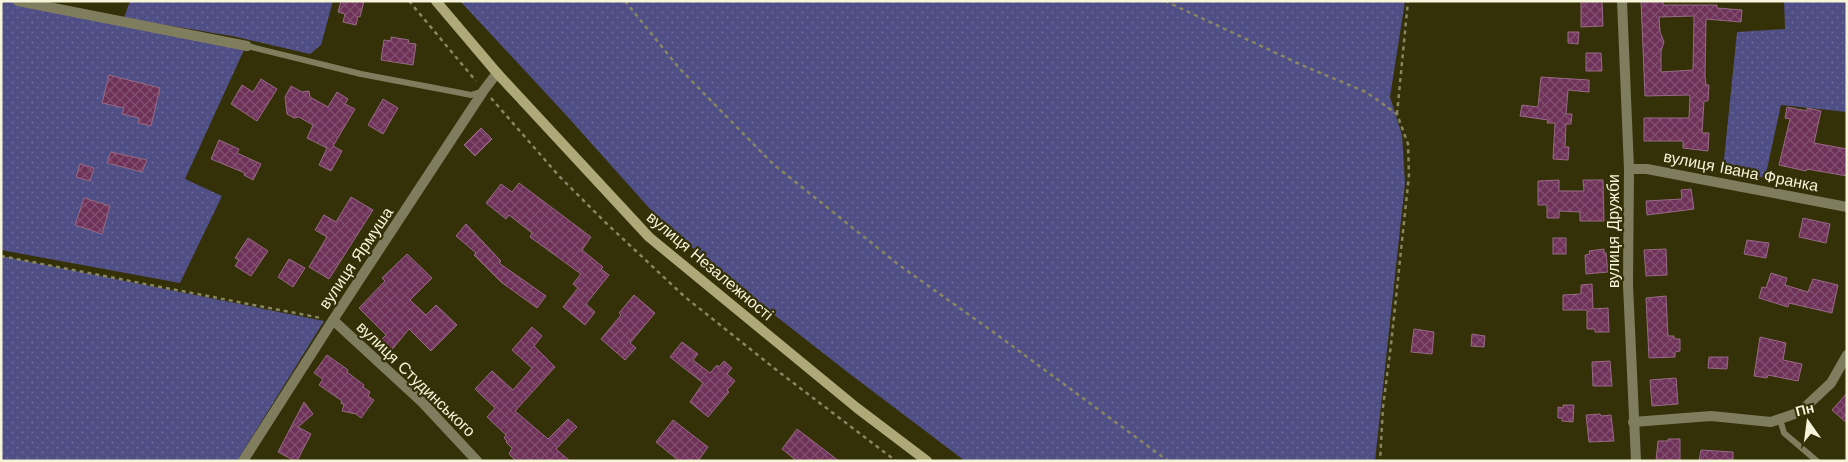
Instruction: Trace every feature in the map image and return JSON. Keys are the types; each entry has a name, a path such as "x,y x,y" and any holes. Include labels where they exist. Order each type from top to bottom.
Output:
{"street":[{"path":"18,1 247,46"},
{"name":"вулиця Незалежності","path":"436,1 498,73 649,238 858,408 927,461"},
{"name":"вулиця Дружби","path":"1622,1 1629,169 1628,286 1636,461"},
{"name":"вулиця Ярмуша","path":"243,461 484,90 498,73"},
{"name":"вулиця Івана Франка","path":"1629,169 1647,169 1847,206"},
{"name":"вулиця Студинського","path":"333,320 422,402 478,461"},
{"path":"1633,422 1711,416 1771,422 1800,412 1831,383 1847,355"}],"lane":[{"path":"247,46 361,74 471,95 484,90"},
{"path":"1780,419 1784,433 1817,461"}],"path":[{"path":"409,1 559,176 605,222 685,297 779,372 896,461"},
{"path":"625,1 680,68 773,164 900,265 1168,461"},
{"path":"1165,1 1306,67 1366,92 1398,114"},
{"path":"1380,461 1383,407 1408,175 1408,144 1398,114 1408,1"},
{"path":"1,256 333,320"}],"shaded area":[{"path":"1,1 15,1 244,50 185,179 222,196 180,283 1,250"},
{"path":"130,1 333,1 321,45 310,54 232,36 124,18"},
{"path":"460,1 1405,1 1390,97 1402,135 1405,183 1375,461 965,461 717,270 650,209"},
{"path":"1784,1 1847,1 1847,112 1781,105 1765,178 1723,169 1737,32 1785,29"},
{"path":"1,256 324,321 237,461 1,461"}],"building":[{"path":"341,1 364,1 356,25 343,22 345,14 338,12"},
{"path":"1581,1 1602,1 1603,26 1581,27"},
{"path":"1641,1 1663,1 1663,5 1717,5 1717,8 1742,10 1741,22 1706,19 1705,76 1706,85 1709,85 1708,101 1704,101 1702,133 1709,133 1708,151 1683,148 1683,141 1644,141 1644,118 1689,118 1690,95 1645,96","holes":["1694,16 1693,70 1661,72 1661,51 1664,42 1660,32 1659,17"]},
{"path":"1568,32 1579,32 1578,44 1568,43"},
{"path":"391,37 409,40 408,43 416,44 413,65 381,60 384,40 391,41"},
{"path":"1586,53 1601,53 1602,71 1586,71"},
{"path":"109,75 160,88 151,126 138,123 139,118 122,114 124,108 102,103"},
{"path":"1541,77 1589,80 1589,92 1568,90 1566,114 1572,114 1571,124 1566,124 1565,147 1569,147 1568,160 1553,159 1555,123 1547,123 1548,120 1520,116 1522,105 1538,107"},
{"path":"261,79 277,89 257,121 231,104 242,85 253,92"},
{"path":"291,86 302,92 309,91 310,97 328,107 337,92 348,99 345,104 355,109 333,146 342,151 331,171 319,165 327,148 307,138 313,125 299,117 294,118 287,114 285,97"},
{"path":"383,99 398,108 383,134 368,125"},
{"path":"1787,107 1807,111 1807,108 1821,111 1814,143 1847,149 1847,176 1807,169 1806,171 1779,165 1790,119 1785,118"},
{"path":"481,128 492,139 475,156 464,145"},
{"path":"219,140 239,149 237,153 261,164 253,180 244,175 245,173 211,159"},
{"path":"111,152 147,160 142,172 107,163"},
{"path":"80,164 94,168 90,181 76,177"},
{"path":"1559,180 1559,191 1584,191 1583,180 1603,180 1604,221 1580,221 1580,212 1559,211 1559,218 1547,218 1547,205 1538,205 1538,181"},
{"path":"519,183 591,237 582,250 603,267 601,269 609,275 586,304 595,312 585,325 563,307 578,288 573,284 581,274 530,237 532,233 509,215 506,219 486,203 501,184 512,192"},
{"path":"1691,189 1694,209 1647,215 1646,201 1682,199 1681,190"},
{"path":"351,197 373,210 329,279 309,267 327,237 315,230 324,215 336,222"},
{"path":"84,198 110,206 102,234 75,225"},
{"path":"1803,218 1830,224 1826,243 1799,237"},
{"path":"466,224 501,261 499,263 546,296 537,308 501,282 474,255 476,253 456,236"},
{"path":"248,238 268,251 251,276 235,266 239,260 235,258"},
{"path":"1553,238 1566,238 1566,254 1553,254"},
{"path":"1747,240 1769,243 1766,258 1744,254"},
{"path":"1604,249 1608,272 1586,274 1585,255 1590,254 1589,251"},
{"path":"1666,249 1667,275 1646,276 1644,250"},
{"path":"407,254 432,278 410,300 426,315 436,305 457,325 431,351 409,329 390,352 379,342 386,335 359,308 385,281 382,278"},
{"path":"289,259 305,268 293,287 278,277"},
{"path":"1771,273 1787,278 1785,285 1808,292 1813,279 1838,285 1832,313 1789,303 1788,307 1759,298 1762,287 1766,288"},
{"path":"1592,284 1593,309 1608,308 1609,332 1595,332 1595,329 1587,329 1587,310 1563,310 1563,295 1581,294 1581,285"},
{"path":"634,295 655,313 630,343 636,348 625,360 601,339 621,315 619,313"},
{"path":"1666,296 1668,336 1680,339 1680,351 1675,352 1675,357 1649,358 1646,298"},
{"path":"532,327 542,336 534,346 555,367 515,411 548,439 568,419 577,427 556,449 570,461 516,461 509,454 512,448 504,438 506,435 487,417 495,408 475,389 492,371 513,390 532,368 512,350"},
{"path":"1414,329 1434,332 1432,354 1411,352"},
{"path":"1472,334 1485,336 1484,347 1471,346"},
{"path":"1760,337 1786,343 1783,360 1802,364 1798,381 1768,375 1767,378 1754,376"},
{"path":"682,342 698,354 693,360 710,373 717,365 719,367 724,361 732,368 727,374 735,381 727,390 729,392 708,417 690,402 703,383 670,357"},
{"path":"327,355 348,370 347,372 370,392 368,396 374,400 361,418 356,414 342,411 344,405 341,403 342,401 319,385 323,379 314,373"},
{"path":"1709,357 1728,357 1727,369 1708,368"},
{"path":"1610,361 1612,386 1593,386 1592,362"},
{"path":"1676,378 1678,404 1652,406 1650,380"},
{"path":"1847,393 1847,423 1832,410"},
{"path":"304,402 313,414 298,427 311,434 297,461 295,461 278,452"},
{"path":"1563,405 1574,405 1573,422 1562,421 1562,418 1558,418 1558,407 1563,408"},
{"path":"1600,414 1601,416 1611,415 1614,441 1589,442 1586,415"},
{"path":"673,420 708,447 698,461 679,461 656,442"},
{"path":"797,429 839,461 797,461 782,449"},
{"path":"1668,439 1680,439 1680,461 1656,461 1658,441 1668,441"},
{"path":"1701,450 1733,452 1733,461 1699,461"}]}
